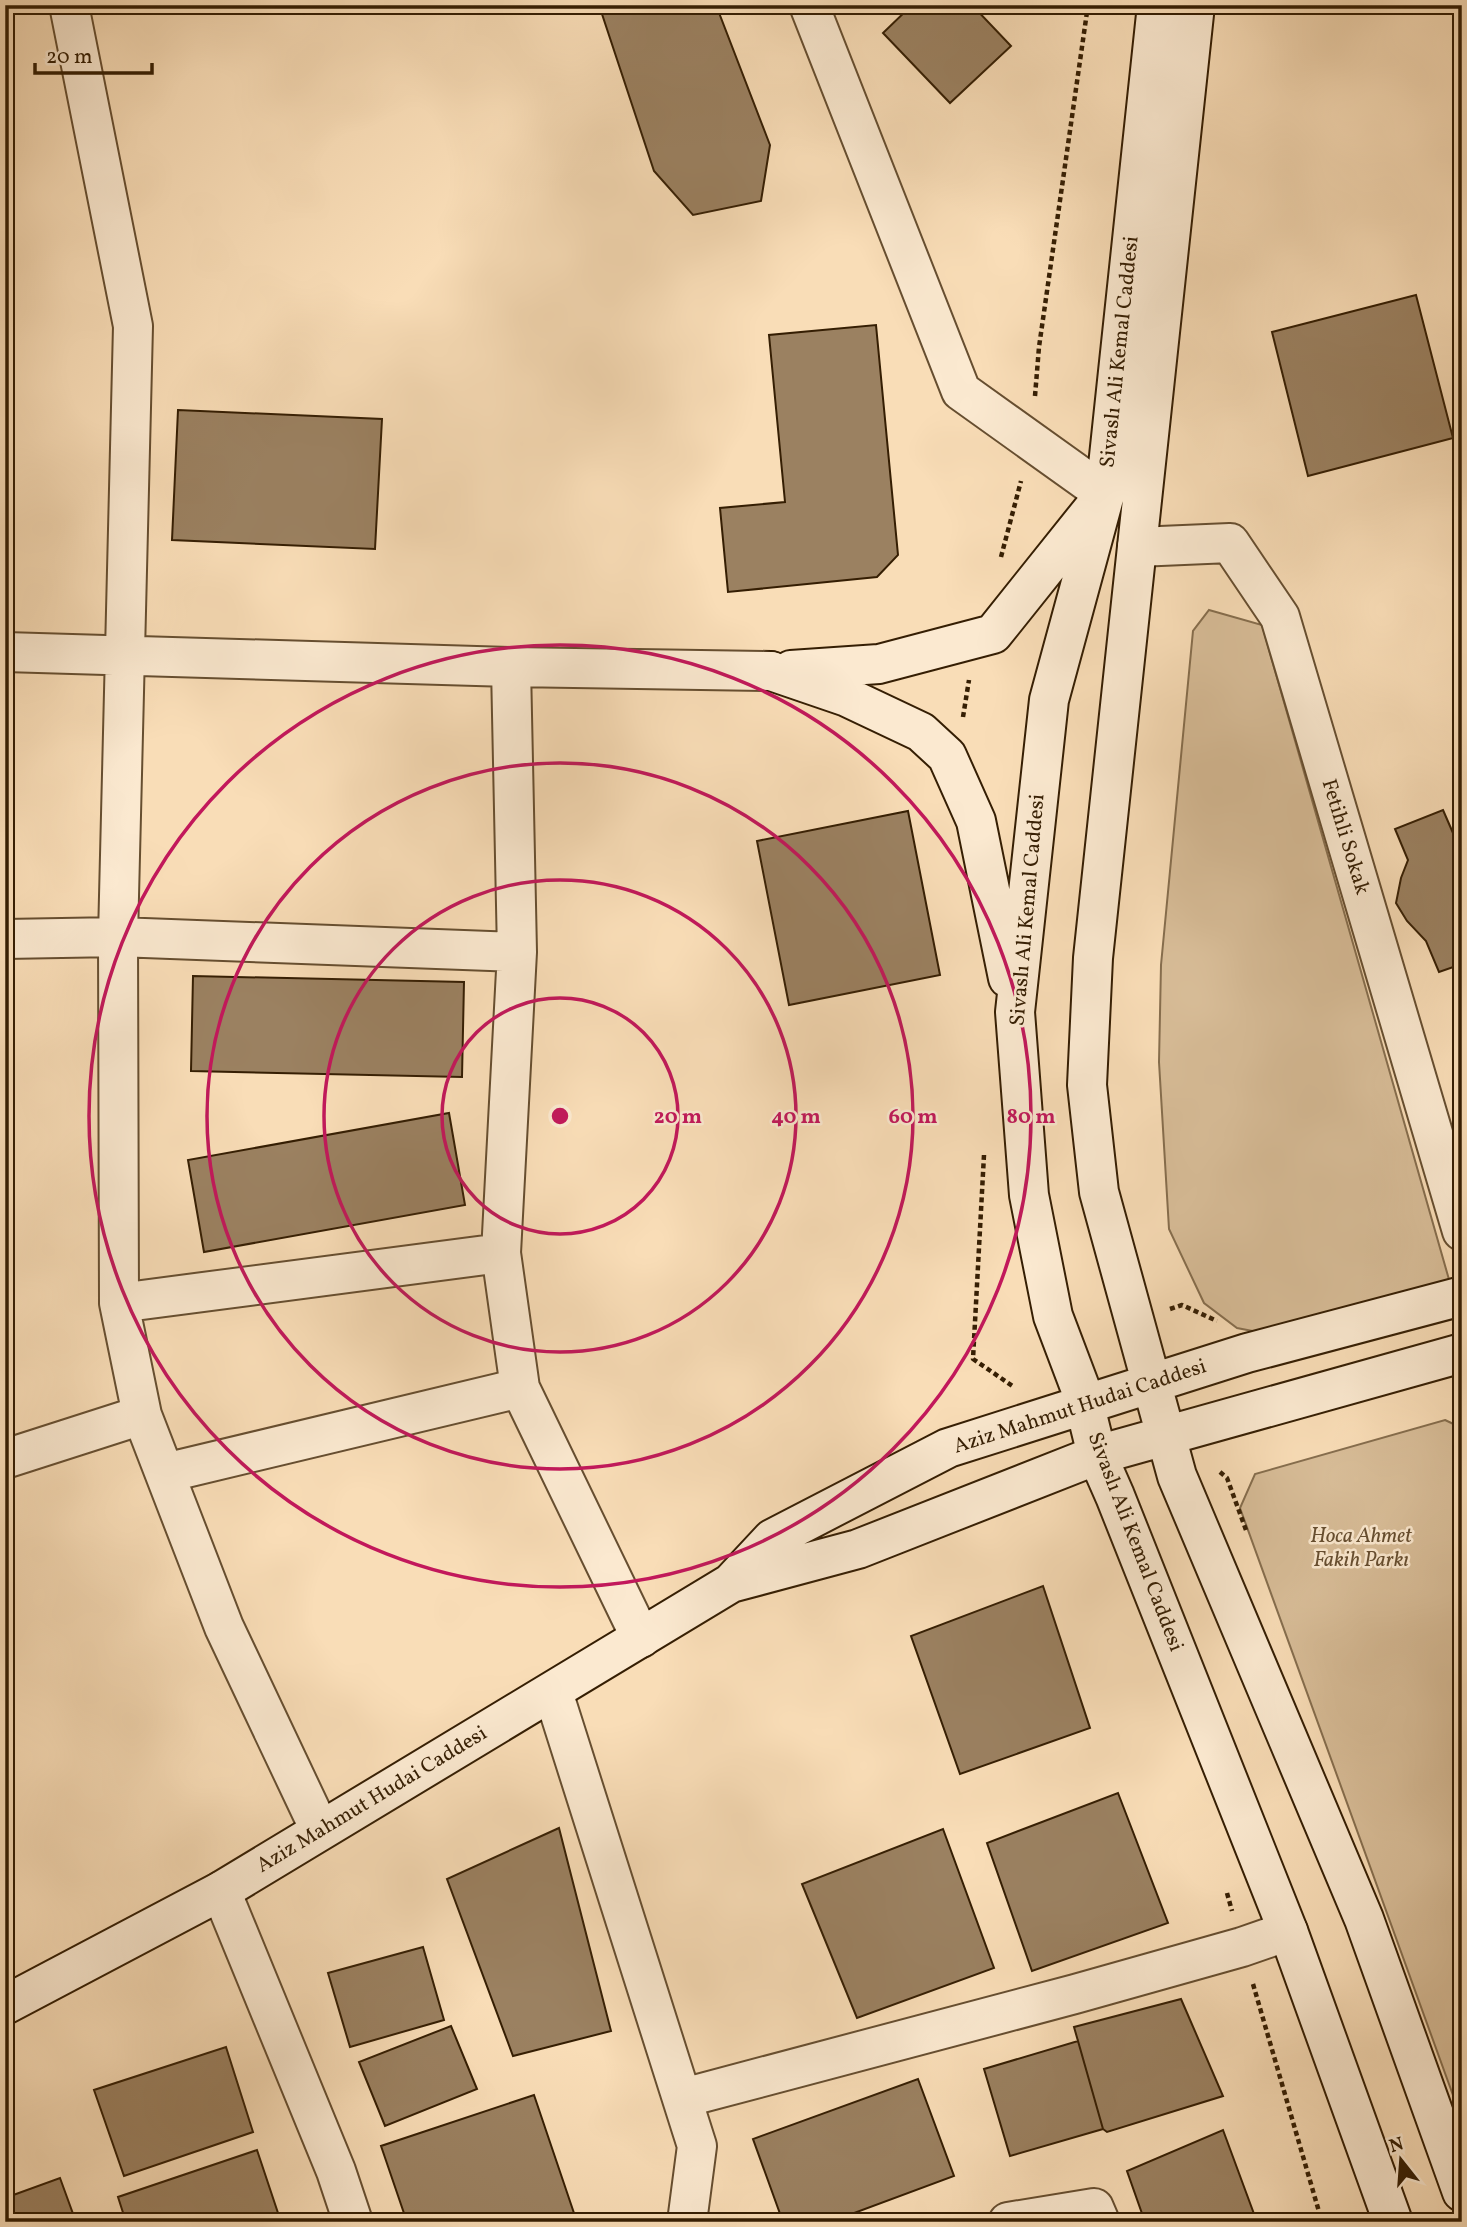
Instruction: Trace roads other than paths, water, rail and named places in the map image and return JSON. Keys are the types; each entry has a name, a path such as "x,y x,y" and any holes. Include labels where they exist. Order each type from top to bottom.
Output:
{"street":[{"path":"69,5 133,326 118,937 119,1303 142,1415 224,1628 320,1830"},
{"path":"5,652 511,667 771,671 879,664 993,634 1105,494 961,391 808,5"},
{"name":"Sivaslı Ali Kemal Caddesi","path":"1157,5 1105,494 1049,700 1015,1013 1029,1195 1053,1316 1085,1405 1097,1455 1288,1931 1393,2222"},
{"name":"Sivaslı Ali Kemal Caddesi","path":"1195,5 1093,958 1087,1086 1099,1192 1177,1476 1364,1919 1462,2192"},
{"name":"Fetihli Sokak","path":"1137,547 1230,543 1280,617 1462,1231"},
{"path":"511,667 517,951 501,1253 520,1388 641,1638"},
{"path":"771,671 847,697 920,732 947,756 976,821 1015,1013"},
{"path":"5,939 118,937 517,951"},
{"path":"119,1303 501,1253"},
{"name":"Aziz Mahmut Hudai Caddesi","path":"5,2005 222,1891 731,1583 772,1539 948,1448 1247,1353 1462,1296"},
{"name":"Aziz Mahmut Hudai Caddesi","path":"731,1583 858,1549 1097,1455 1462,1353"},
{"path":"165,1474 520,1388"},
{"path":"5,1459 142,1415"},
{"path":"554,1692 697,2146 687,2222"},
{"path":"222,1891 336,2171 354,2222"},
{"path":"683,2098 1075,1994 1242,1947 1288,1931"},
{"path":"1008,2222 1094,2208 1100,2222"}],"park label":[{"name":"Hoca Ahmet Fakih Parkı","path":"1361,1548"}]}
